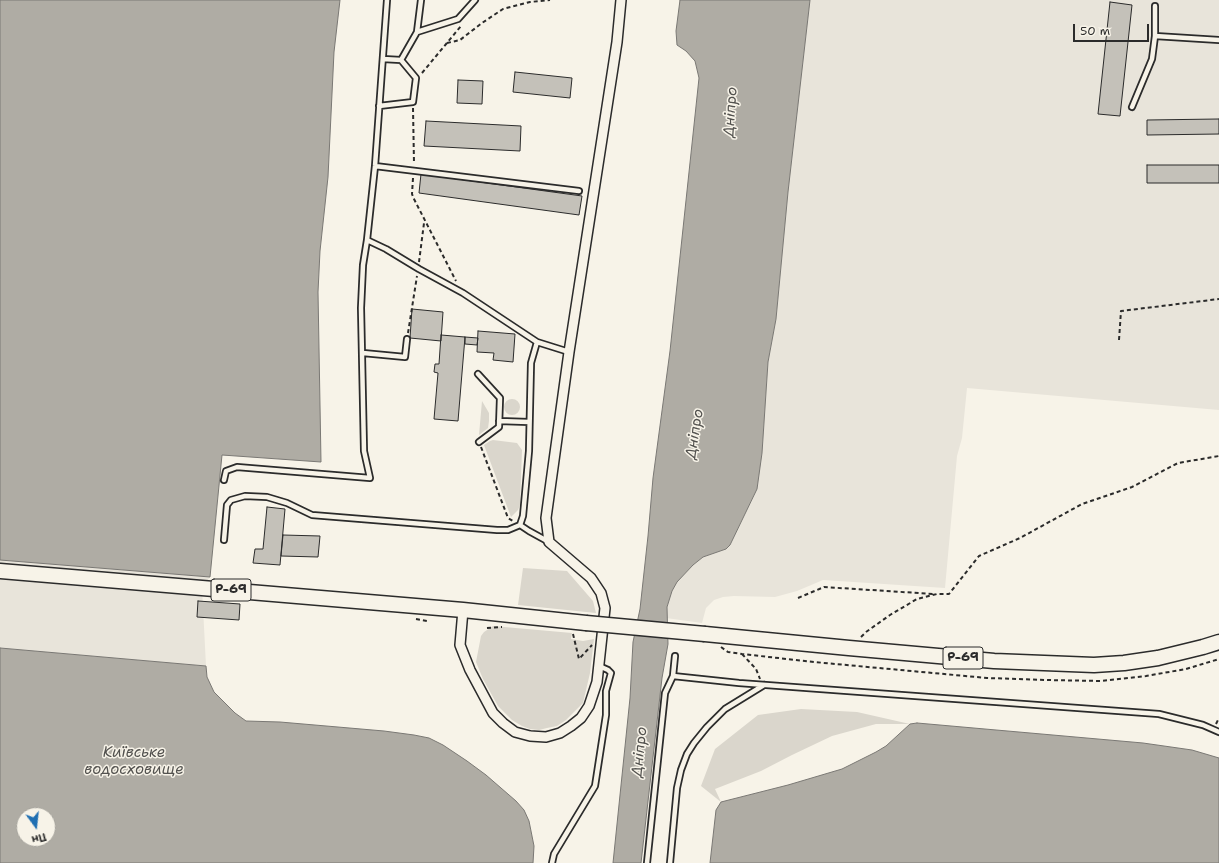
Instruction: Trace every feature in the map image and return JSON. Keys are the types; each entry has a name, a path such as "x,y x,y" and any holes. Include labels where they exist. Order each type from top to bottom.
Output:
{"main road":[{"name":"Р-69","path":"0,571 463,610 994,661 1094,665 1124,663 1158,658 1219,642"}],"street":[{"path":"463,610 460,645 470,670 493,713 503,723 515,732 530,736 546,737 560,733 581,718 589,706 597,682 605,608 601,593 591,578 549,542 546,518 569,352 616,50 621,0"}],"lane":[{"path":"224,480 226,471 237,467 370,478 364,451 361,283 375,166 387,0"},
{"path":"401,60 417,32 421,0"},
{"path":"417,32 458,19 475,0"},
{"path":"1132,107 1152,59 1155,36 1155,6"},
{"path":"1155,36 1219,40"},
{"path":"379,106 413,102 416,78 401,60 383,59"},
{"path":"375,166 579,191"},
{"path":"367,240 386,249 463,293 537,342 569,352"},
{"path":"363,353 405,357 407,339"},
{"path":"224,540 227,505 231,500 245,496 267,497 287,503 312,514 497,530 508,530 520,525 523,516 529,451 531,363 537,342"},
{"path":"478,374 500,398 499,427 479,442"},
{"path":"499,421 529,422"},
{"path":"520,525 549,542"},
{"path":"647,863 666,693 673,676 675,656"},
{"path":"552,863 554,854 595,786 606,715 606,692 611,673 599,666"},
{"path":"673,676 764,685 1159,714 1203,725 1219,732"},
{"path":"670,863 677,788 681,770 687,754 707,727 725,709 764,685"}],"path":[{"path":"447,43 460,40 503,9 530,2 550,0"},
{"path":"416,78 462,25"},
{"path":"413,102 414,171 412,194 424,222 463,293"},
{"path":"407,339 419,269 424,222"},
{"path":"1119,340 1121,311 1219,299"},
{"path":"479,442 508,518 520,525"},
{"path":"798,598 824,587 949,594 979,556 1020,538 1082,504 1132,487 1178,463 1219,456"},
{"path":"849,648 866,632 890,615 917,599 937,594"},
{"path":"573,634 579,659 596,641"},
{"path":"742,654 756,670 764,685"}],"shaded area":[{"path":"810,0 1219,0 1219,410 967,388 962,438 957,456 945,588 823,580 797,591 775,597 734,596 714,600 706,608 702,623 666,618 667,607 672,591 677,582 703,557 726,549 730,545 754,496 762,453 768,362 776,319 788,192"},
{"path":"509,399 515,399 520,404 518,413 515,415 509,415 504,410 504,404"},
{"path":"482,401 489,413 489,421 488,428 479,435"},
{"path":"493,440 517,443 522,450 520,505 518,510 511,517 484,445"},
{"path":"0,560 210,577 202,588 206,666 0,648"},
{"path":"523,568 567,571 593,601 596,613 518,605"},
{"path":"493,626 572,633 571,639 583,641 594,639 590,673 583,703 566,720 557,726 539,730 530,729 512,720 498,706 483,679 476,662 481,636"},
{"path":"801,709 857,712 910,724 876,724 832,736 761,771 715,789 721,802 701,786 715,749 758,715"}],"water":[{"path":"0,0 340,0 334,52 328,177 320,251 318,292 321,462 222,455 210,577 0,560"},
{"name":"Дніпро","path":"680,0 810,0 788,192 776,319 768,362 762,453 757,489 730,545 726,549 703,557 677,582 672,591 667,607 668,644 662,678 641,863 613,863 630,698 633,642 640,609 653,478 670,351 699,78 695,61 686,51 677,45 676,31"},
{"name":"Київське водосховище","path":"0,648 206,666 207,677 214,692 235,713 246,721 280,722 384,731 429,738 443,745 486,775 516,801 524,810 529,821 534,846 533,863 0,863"},
{"path":"917,723 1143,743 1192,750 1219,758 1219,863 710,863 716,810 721,802 788,785 842,769 886,746 910,724"}],"building":[{"path":"1110,2 1132,5 1120,116 1098,114"},
{"path":"515,72 572,78 570,98 513,92"},
{"path":"458,80 483,81 482,104 457,103"},
{"path":"1219,119 1219,134 1147,135 1147,120"},
{"path":"426,121 521,126 520,151 424,146"},
{"path":"1147,165 1219,165 1219,183 1147,183"},
{"path":"421,174 582,196 579,215 419,193"},
{"path":"412,309 443,312 441,341 410,338"},
{"path":"478,331 515,334 513,362 493,360 494,353 477,352"},
{"path":"441,335 465,337 458,421 434,419 438,373 434,372 435,364 439,364"},
{"path":"465,337 478,338 477,345 465,344"},
{"path":"267,507 285,509 280,565 253,563 255,549 263,549"},
{"path":"283,535 320,536 318,557 281,556"},
{"path":"198,601 240,604 239,620 197,617"}]}
